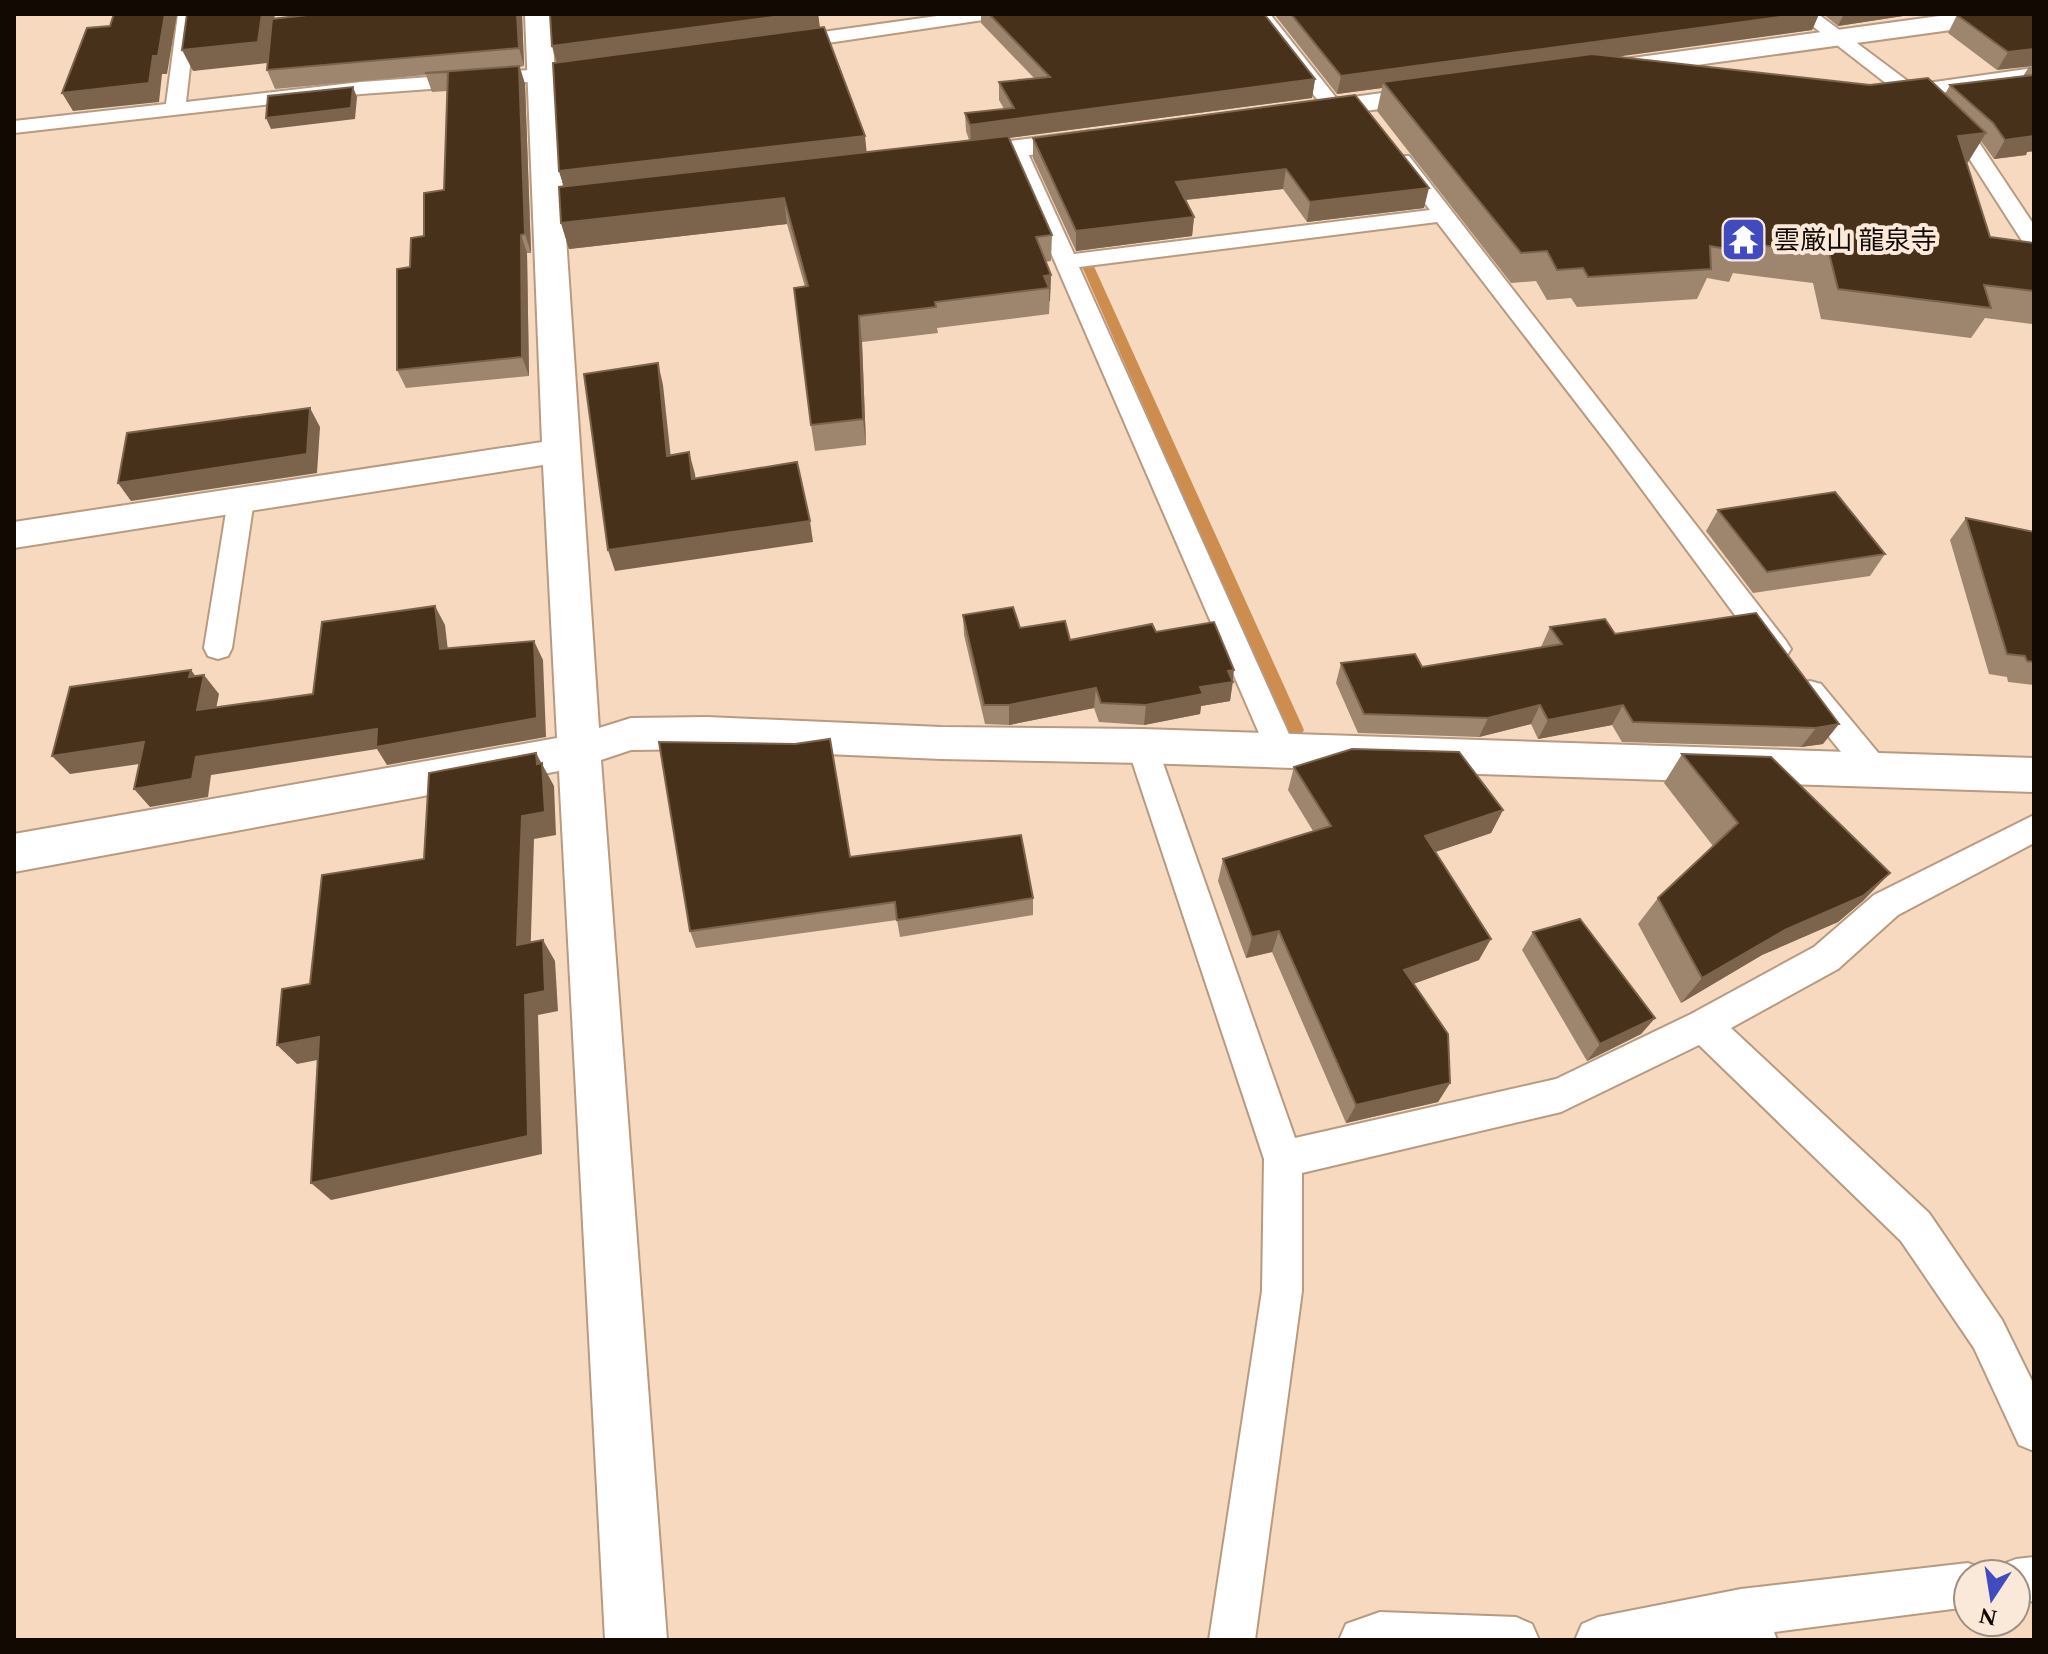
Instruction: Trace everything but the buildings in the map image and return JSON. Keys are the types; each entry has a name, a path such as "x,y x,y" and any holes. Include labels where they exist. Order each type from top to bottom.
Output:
{"street":[{"path":"538,14 541,76 564,201 560,451 636,1640"},
{"path":"1576,74 2009,14"},
{"path":"1274,116 1467,89"},
{"path":"923,160 1122,135"},
{"path":"14,535 560,451"},
{"path":"14,853 578,751 631,734 707,733 941,743 1142,746 2034,775"}],"lane":[{"path":"175,108 187,14"},
{"path":"764,47 804,32 990,14"},
{"path":"1260,14 1346,106 1382,135 1794,672 1874,770"},
{"path":"1806,14 1841,37 1909,91 1973,148 2034,242"},
{"path":"14,127 361,88 595,70"},
{"path":"1909,91 2034,74"},
{"path":"1016,149 1282,752"},
{"path":"1066,262 1445,215"},
{"path":"218,648 241,500"},
{"path":"1142,746 1283,1159 1282,1291 1232,1640"},
{"path":"1283,1159 1561,1095 1703,1025 1826,958 1886,905 2034,828"},
{"path":"1703,1025 1915,1227 1988,1334 2034,1430"},
{"path":"1598,1640 1748,1626 1851,1596 1952,1587"},
{"path":"1362,1640 1380,1635 1516,1640"}],"waterway":[{"path":"1086,262 1295,730"}],"place":[{"name":"雲厳山 龍泉寺","path":"1743,240"}]}
